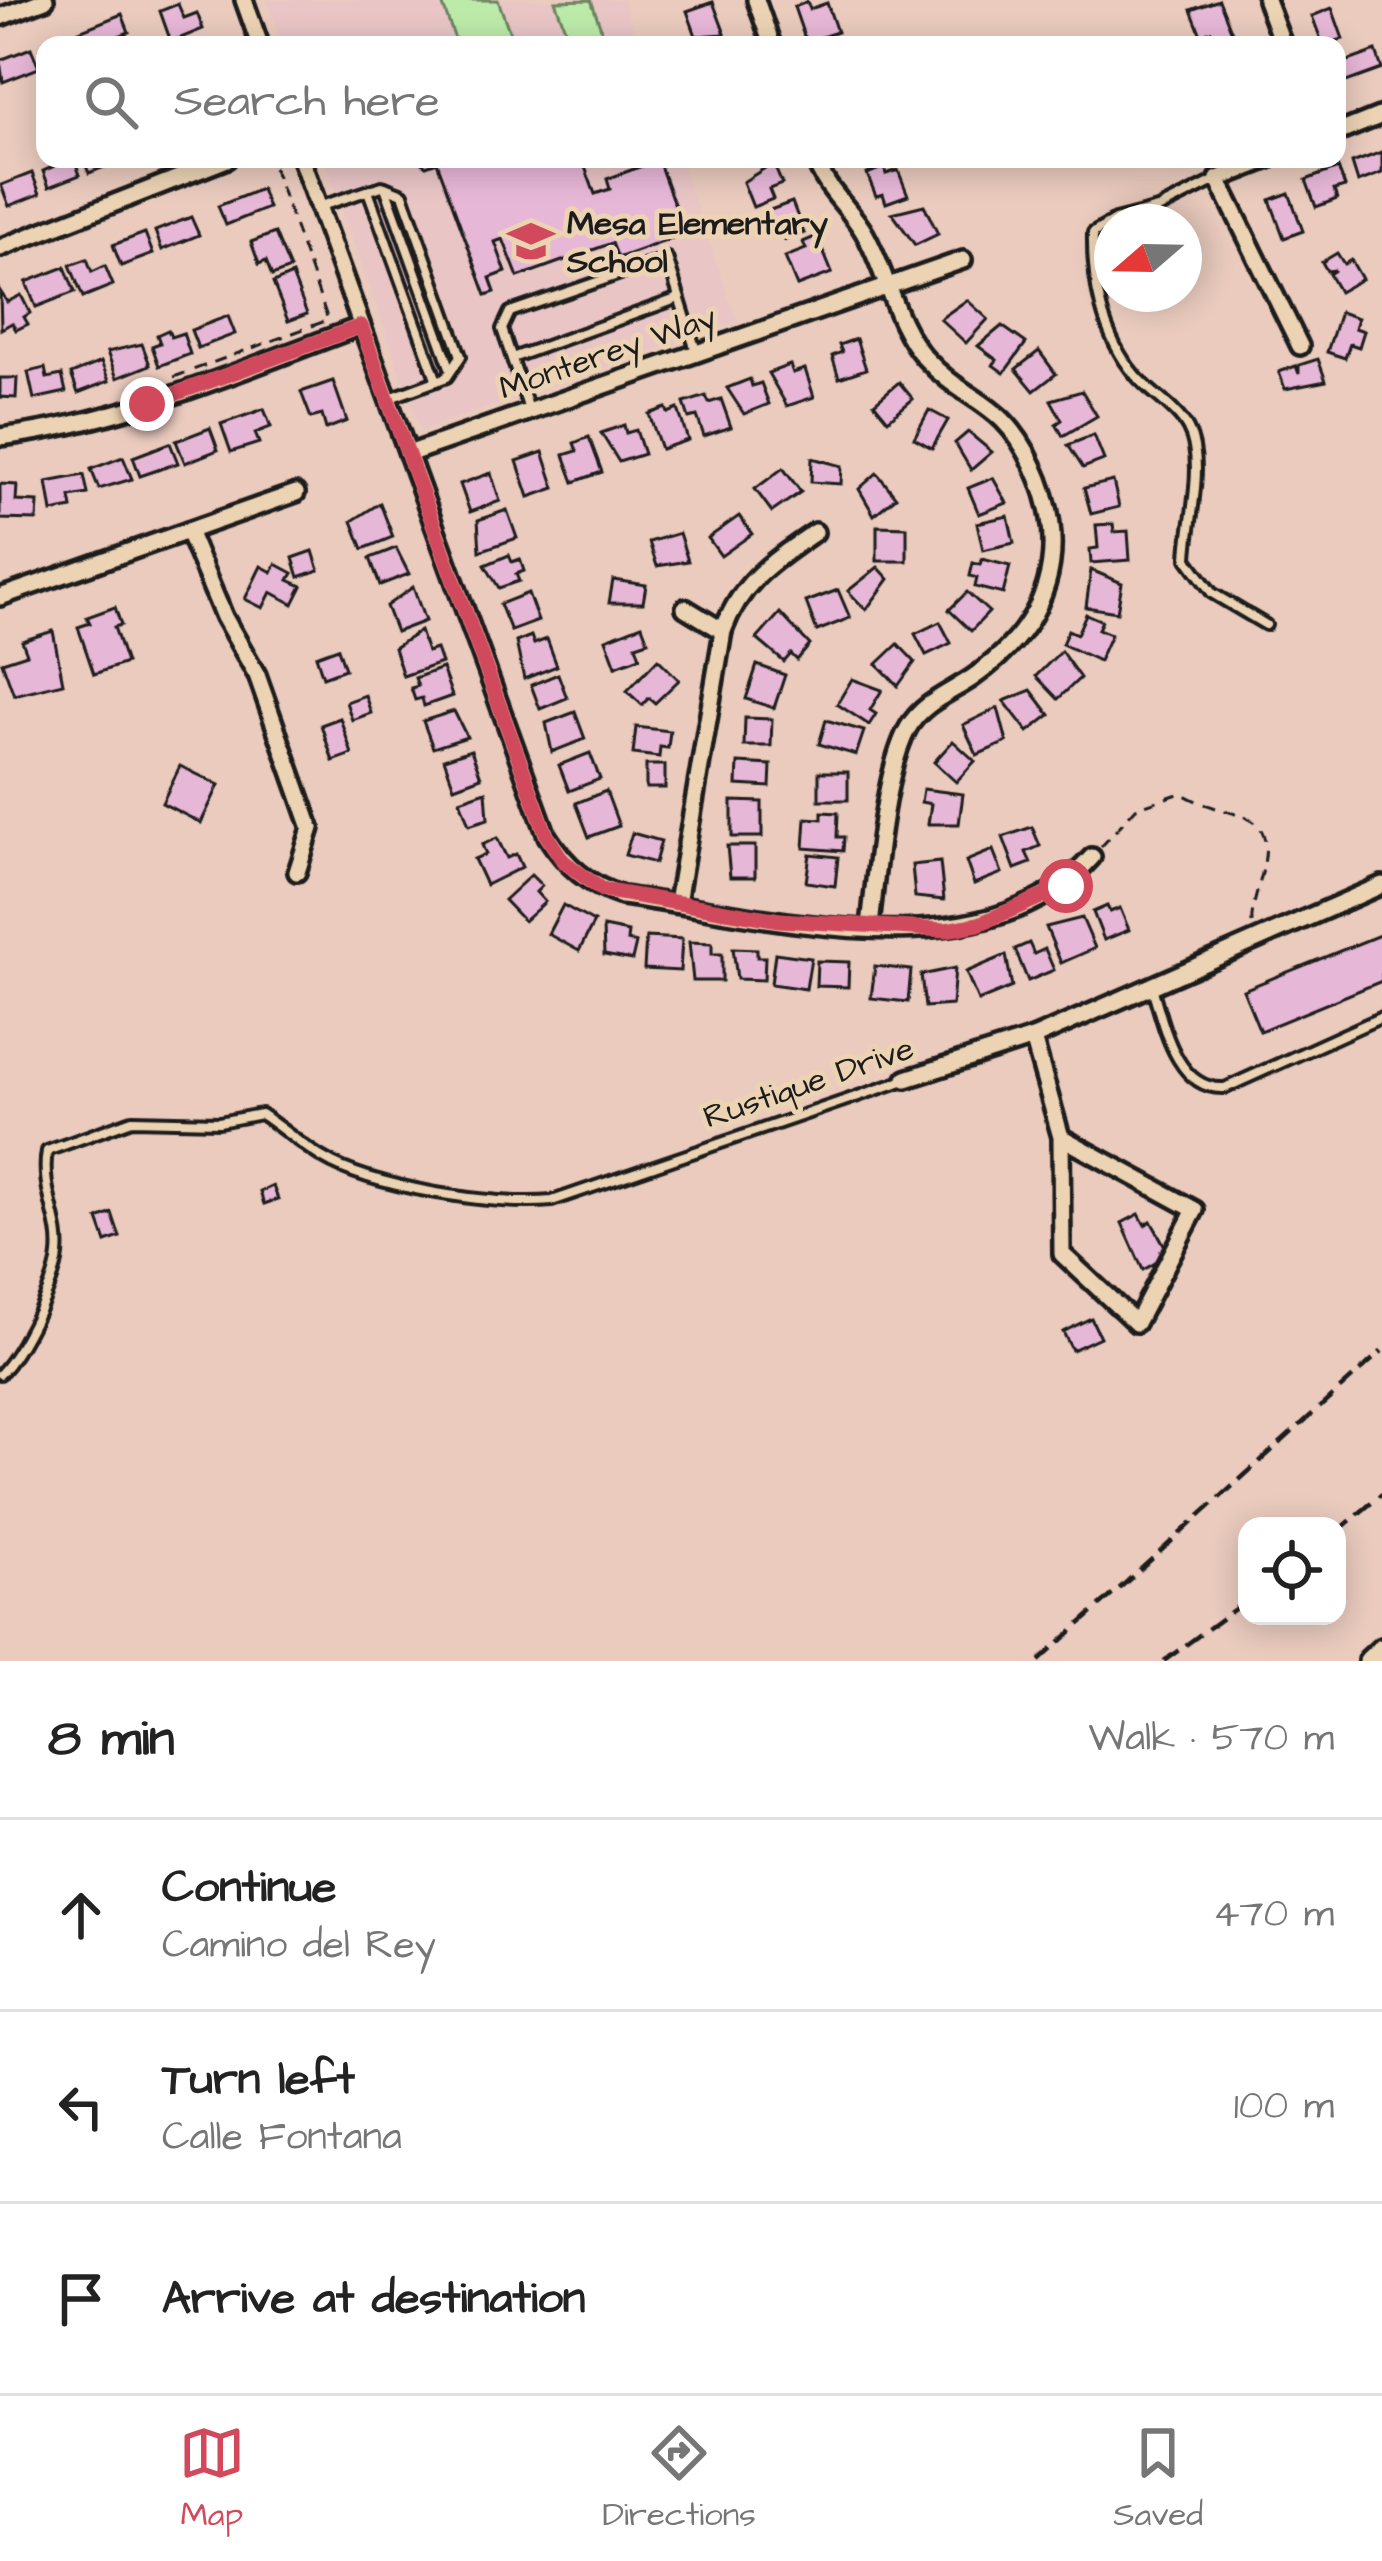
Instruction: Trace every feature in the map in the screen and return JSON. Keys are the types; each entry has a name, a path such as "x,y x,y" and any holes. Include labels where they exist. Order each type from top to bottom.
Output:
{"main road":[{"path":"1370,1661 1382,1650"}],"street":[{"path":"244,0 257,36"},
{"path":"756,0 769,36"},
{"path":"1266,0 1279,36"},
{"path":"0,17 36,2"},
{"path":"1346,129 1382,115"},
{"path":"0,248 204,168"},
{"path":"304,168 547,836 563,861 602,890 779,920 946,930 979,924 1066,886 1092,857"},
{"path":"819,168 829,191 862,229 920,353 1011,423 1043,486 1054,552 1040,612 1018,640 1002,658 926,706 909,726 878,858 870,926"},
{"path":"1246,168 1218,179 1300,346"},
{"name":"Monterey Way","path":"408,454 963,260"},
{"path":"0,437 54,430 147,404 361,326"},
{"path":"0,597 296,493"},
{"path":"188,531 224,617 257,675 311,828 296,872"},
{"path":"677,903 723,631 733,604 756,572 815,532"},
{"path":"685,608 723,631"},
{"name":"Rustique Drive","path":"906,1079 1033,1038 1382,885"},
{"path":"1033,1038 1061,1137 1062,1254 1136,1323 1195,1210 1061,1137"}],"lane":[{"path":"1218,179 1158,209 1115,220 1093,233 1093,272 1105,322 1132,371 1188,428 1196,456 1187,560 1212,593 1266,625"},
{"path":"318,206 385,188 403,194 452,328 461,356 451,371 388,399"},
{"path":"385,188 451,371"},
{"path":"368,191 437,381"},
{"path":"529,410 502,329 510,312 667,258 696,351"},
{"path":"512,358 679,298"},
{"path":"1152,986 1188,1078 1204,1089 1225,1088 1382,1017"},
{"name":"Rustique Drive","path":"0,1374 34,1319 59,1254 42,1179 47,1151 132,1120 219,1122 261,1114 326,1160 478,1202 552,1201 906,1079"}],"path":[{"path":"158,383 328,320 274,168"},
{"path":"1092,857 1136,808 1181,794 1203,807 1248,817 1262,835 1266,862 1252,905 1257,940"}],"shaded area":[{"path":"267,0 623,0 636,36 280,36"},
{"name":"Mesa Elementary School","path":"327,168 682,168 737,322 421,430"}],"green space":[{"path":"441,0 498,0 511,36 454,36"},
{"path":"591,0 603,34 568,36 555,1"}],"building":[{"path":"1219,0 1233,35 1213,36 1211,31 1201,35 1191,10"},
{"path":"713,2 725,34 696,36 687,11"},
{"path":"807,2 810,9 827,3 837,32 804,36 794,7"},
{"path":"178,4 184,18 197,13 203,29 169,36 160,11"},
{"path":"1332,8 1342,36 1320,36 1312,16"},
{"path":"122,14 129,32 81,36 79,31"},
{"path":"31,48 36,69 3,82 0,60"},
{"path":"1376,51 1382,69 1346,82 1346,62"},
{"path":"1382,152 1382,173 1358,182 1352,163"},
{"path":"77,168 80,175 49,187 43,171"},
{"path":"439,168 585,168 595,194 610,189 607,179 637,168 661,168 685,234 618,258 612,243 518,277 503,239 495,242 506,272 490,278 495,292 486,295"},
{"path":"765,168 775,168 782,184 769,189 773,199 753,207 743,182"},
{"path":"882,168 886,174 898,170 908,195 886,203 883,194 876,196 867,174"},
{"path":"1338,168 1345,187 1334,190 1337,199 1316,207 1306,180"},
{"path":"32,173 40,194 9,206 1,185"},
{"path":"261,189 268,208 226,225 218,206"},
{"path":"1289,193 1303,231 1284,238 1270,200"},
{"path":"792,202 804,233 785,240 783,234 774,237 765,212"},
{"path":"924,205 938,234 915,245 892,213"},
{"path":"191,217 199,235 162,250 155,231"},
{"path":"145,233 153,254 121,266 113,245"},
{"path":"275,233 290,269 272,276 266,261 259,264 251,242"},
{"path":"817,236 832,273 797,286 785,257 806,249 803,242"},
{"path":"1337,253 1344,264 1351,260 1362,279 1339,292 1329,274 1335,270 1327,271 1322,262"},
{"path":"87,259 92,272 105,266 113,285 83,297 70,265"},
{"path":"65,267 75,292 36,307 26,282"},
{"path":"292,275 307,314 288,321 273,283"},
{"path":"0,291 7,302 21,295 30,313 24,317 28,324 16,330 12,323 1,329"},
{"path":"967,300 988,319 966,343 940,319"},
{"path":"1340,312 1358,318 1355,328 1364,331 1359,347 1350,344 1345,358 1327,352"},
{"path":"228,316 235,334 198,348 191,330"},
{"path":"1002,326 1026,343 1004,373 993,365 997,360 978,346"},
{"path":"168,330 171,337 183,333 190,354 159,366 152,346 160,343 157,335"},
{"path":"856,339 866,369 839,378 832,356 842,352 839,345"},
{"path":"142,344 150,365 117,378 107,352"},
{"path":"1039,351 1056,374 1034,391 1016,369"},
{"path":"1318,359 1326,381 1285,389 1279,372 1296,366 1299,374 1299,365"},
{"path":"101,362 109,381 78,393 71,374"},
{"path":"790,365 793,373 805,369 814,397 787,406 768,373"},
{"path":"45,368 47,378 62,375 66,392 34,399 28,372"},
{"path":"0,378 17,378 16,398 0,397"},
{"path":"750,379 752,386 761,383 769,404 744,414 727,388"},
{"path":"333,381 347,421 326,429 322,415 311,418 301,392"},
{"path":"899,382 913,399 888,420 874,403"},
{"path":"1082,391 1097,416 1063,436 1056,424 1062,420 1051,400"},
{"path":"706,396 709,403 721,399 731,427 704,436 697,416 689,418 684,403"},
{"path":"666,408 668,413 678,409 688,440 661,449 649,414"},
{"path":"264,409 271,427 255,433 259,443 231,452 221,424"},
{"path":"929,410 948,420 932,448 914,438"},
{"path":"624,425 626,433 636,430 644,454 619,462 601,433"},
{"path":"210,428 218,450 185,463 176,441"},
{"path":"968,432 992,452 971,470 955,443"},
{"path":"1094,435 1104,460 1083,468 1068,445"},
{"path":"589,437 602,472 574,482 564,455 577,451 574,443"},
{"path":"170,443 178,463 140,476 133,457"},
{"path":"543,452 555,488 529,497 517,461"},
{"path":"123,457 132,479 99,489 91,469"},
{"path":"812,458 842,466 841,484 811,482"},
{"path":"783,468 801,492 772,512 755,489"},
{"path":"491,473 500,501 470,512 460,484"},
{"path":"877,473 896,497 874,515 859,489"},
{"path":"84,475 88,494 70,497 72,508 52,512 47,482"},
{"path":"993,478 1007,503 979,514 968,488"},
{"path":"1113,481 1119,507 1091,514 1084,488"},
{"path":"0,484 17,485 16,501 38,502 37,520 0,519"},
{"path":"380,503 393,537 363,549 352,521"},
{"path":"507,510 517,538 480,551 478,520"},
{"path":"739,516 752,534 721,556 708,538"},
{"path":"1008,516 1014,543 983,550 977,523"},
{"path":"1113,524 1114,532 1128,531 1130,560 1091,563 1090,549 1098,548 1096,525"},
{"path":"877,526 907,527 907,561 877,561"},
{"path":"679,533 688,561 657,566 649,542"},
{"path":"396,548 409,574 380,585 370,558"},
{"path":"313,551 319,570 299,577 293,558"},
{"path":"509,555 512,562 520,559 524,571 516,574 519,581 499,588 485,565"},
{"path":"982,559 1010,566 1003,594 975,587 977,578 970,576 973,563 980,565"},
{"path":"276,564 293,573 289,580 302,586 293,604 271,592 263,608 245,599 261,566 272,572"},
{"path":"878,567 889,579 866,610 848,591"},
{"path":"1091,570 1122,583 1117,612 1086,607"},
{"path":"613,580 646,585 643,603 609,603"},
{"path":"413,587 425,621 396,632 386,606"},
{"path":"838,590 850,618 817,631 806,602"},
{"path":"967,592 989,612 971,631 949,610"},
{"path":"528,593 538,621 511,631 500,604"},
{"path":"115,607 121,625 114,627 126,663 94,674 78,627 90,623 87,617"},
{"path":"780,613 810,645 797,660 791,654 784,662 757,639"},
{"path":"1086,614 1102,621 1098,629 1111,634 1099,661 1062,644 1068,630 1077,634"},
{"path":"940,622 951,643 926,655 915,634"},
{"path":"642,625 648,641 636,645 640,657 616,666 606,639"},
{"path":"53,631 63,683 14,695 2,662 27,654 22,641"},
{"path":"420,631 427,652 436,649 441,663 403,676 394,648"},
{"path":"531,636 534,644 547,639 557,666 524,679 516,642"},
{"path":"898,644 915,662 898,686 877,664"},
{"path":"338,648 345,669 323,677 316,656"},
{"path":"1061,651 1080,678 1058,699 1036,676"},
{"path":"658,659 679,680 655,703 649,698 642,705 627,691"},
{"path":"757,665 785,675 774,708 746,699"},
{"path":"442,668 452,696 424,706 422,698 415,700 411,688 418,686 415,678"},
{"path":"558,674 567,698 540,709 531,685"},
{"path":"852,679 882,690 870,710 876,714 869,725 837,704"},
{"path":"1031,690 1050,715 1028,732 1004,701"},
{"path":"365,695 371,713 352,720 346,702"},
{"path":"998,708 1007,742 977,755 963,725"},
{"path":"454,711 467,737 433,748 423,721"},
{"path":"575,712 585,739 552,752 546,723"},
{"path":"340,718 352,754 333,761 321,725"},
{"path":"745,718 772,719 771,746 744,746"},
{"path":"826,720 864,731 856,755 819,744"},
{"path":"636,727 670,731 668,748 660,747 659,757 633,754"},
{"path":"953,741 975,761 956,782 934,762"},
{"path":"471,750 481,777 454,787 444,759"},
{"path":"590,753 600,779 569,791 559,765"},
{"path":"738,763 771,765 770,787 737,785"},
{"path":"646,765 665,765 665,788 646,788"},
{"path":"180,766 219,785 201,823 162,803"},
{"path":"819,772 848,772 848,800 819,800"},
{"path":"923,789 963,794 959,824 928,824 931,804 921,802"},
{"path":"486,791 488,819 469,825 460,800"},
{"path":"606,791 619,826 589,837 576,803"},
{"path":"732,801 762,802 762,837 732,837"},
{"path":"822,812 838,813 837,837 844,837 843,851 804,848 806,818 822,819"},
{"path":"1032,827 1040,846 1026,852 1031,863 1015,869 1003,837"},
{"path":"632,833 661,841 655,863 625,855"},
{"path":"497,838 507,858 516,854 522,867 486,885 474,859 486,854 482,845"},
{"path":"727,846 755,846 755,877 730,877"},
{"path":"993,850 1002,873 974,884 966,861"},
{"path":"810,854 838,857 835,886 806,882"},
{"path":"940,862 944,900 915,897 912,865"},
{"path":"531,875 542,886 536,892 545,902 524,921 504,900"},
{"path":"563,905 594,922 579,951 548,934"},
{"path":"1107,906 1110,912 1120,908 1129,930 1104,940 1093,912"},
{"path":"1082,918 1095,948 1061,963 1046,927"},
{"path":"603,927 628,932 627,941 636,943 632,960 604,955"},
{"path":"1382,934 1382,981 1260,1031 1243,990"},
{"path":"646,937 682,939 680,971 644,969"},
{"path":"689,942 712,943 712,954 722,954 722,981 693,981"},
{"path":"1029,943 1034,954 1045,949 1054,970 1028,981 1015,949"},
{"path":"733,948 757,949 757,957 765,957 764,980 737,979"},
{"path":"775,953 811,958 806,989 771,984"},
{"path":"1006,955 1012,987 978,1001 966,972"},
{"path":"817,961 849,962 848,987 816,986"},
{"path":"875,966 911,970 908,1002 871,998"},
{"path":"955,968 952,1005 925,1007 921,975"},
{"path":"273,1186 278,1199 264,1204 260,1192"},
{"path":"112,1213 120,1237 106,1242 98,1219"},
{"path":"1139,1214 1145,1225 1151,1221 1166,1248 1161,1251 1164,1258 1143,1270 1122,1223"},
{"path":"1091,1318 1100,1337 1072,1350 1063,1332"}],"railway":[{"path":"1039,1661 1382,1351"},
{"path":"1346,1524 1382,1494"},
{"path":"1164,1661 1238,1607"}],"place":[{"name":"Mesa Elementary School","path":"531,241"}],"route":[{"path":"147,404 361,326 547,836 563,861 602,890 779,920 946,930 979,924 1066,886"}]}
